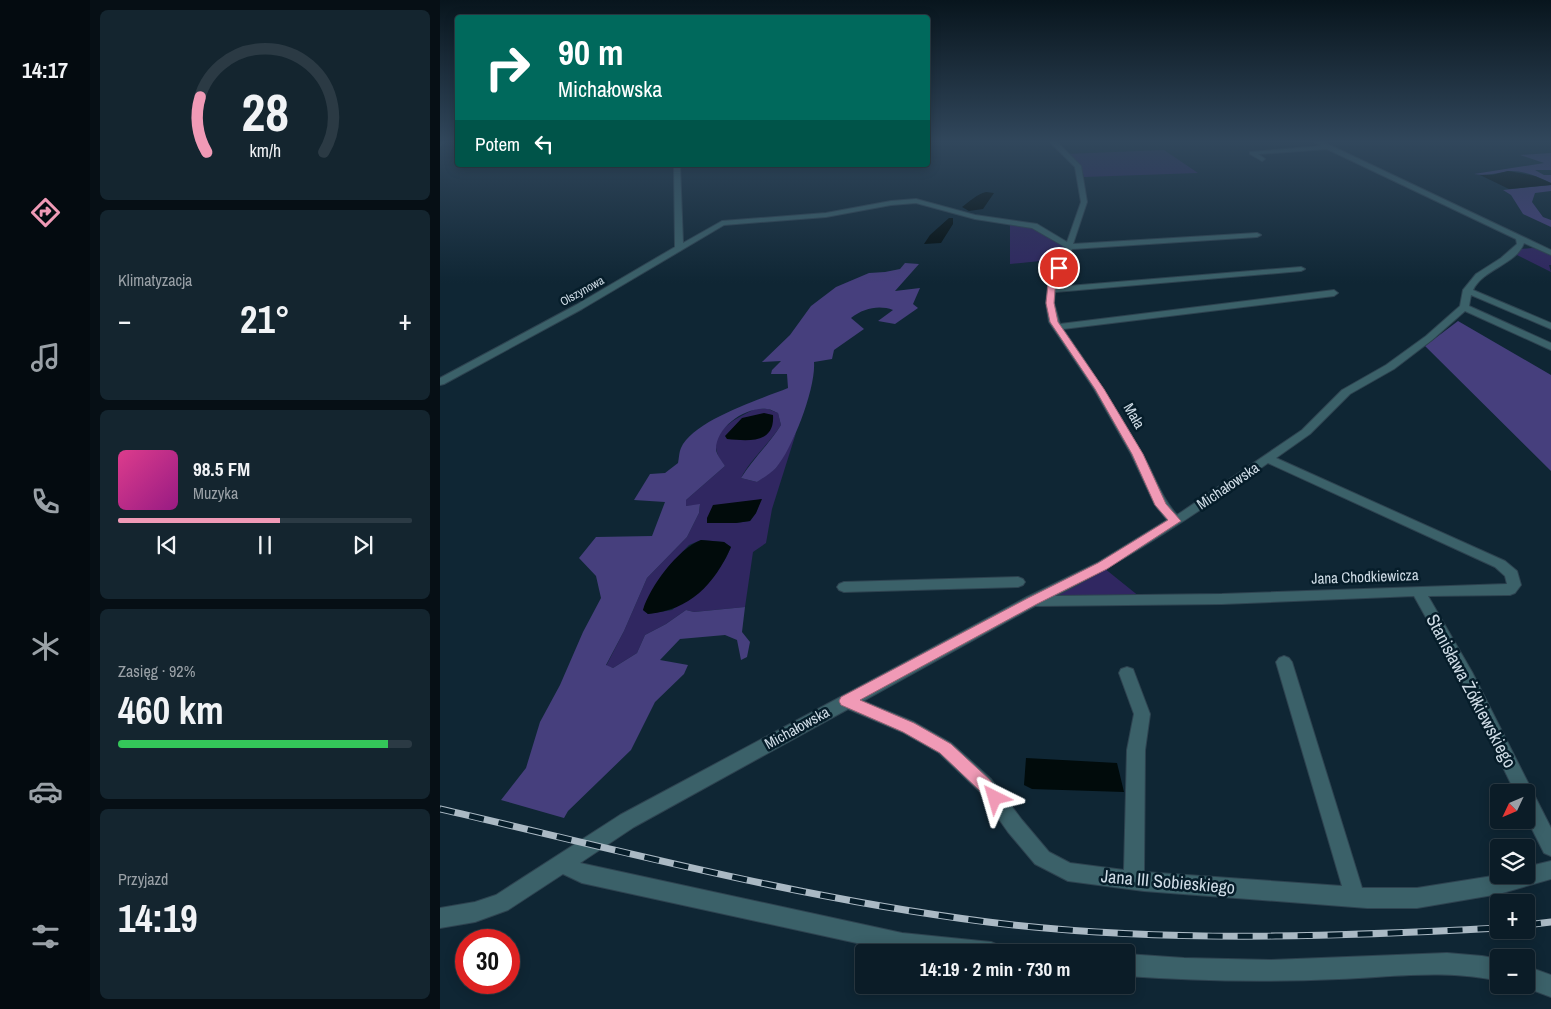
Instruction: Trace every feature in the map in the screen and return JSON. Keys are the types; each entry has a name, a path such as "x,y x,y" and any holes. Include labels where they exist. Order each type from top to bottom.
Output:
{"street":[{"path":"678,188 679,248"},
{"path":"1082,188 1084,208 1064,260 1053,276 1051,290 1301,268"},
{"path":"1415,188 1463,210 1519,243 1551,253"},
{"name":"Olszynowa","path":"440,382 579,307 722,224 826,215 891,203 916,201 975,217 1034,226 1069,246"},
{"path":"1069,246 1257,235"},
{"path":"1519,243 1514,252 1474,278 1467,290 1464,307 1551,347"},
{"name":"Mała","path":"1051,290 1051,312 1058,328 1099,389 1130,441 1161,505 1175,521"},
{"path":"1467,290 1551,326"},
{"path":"1058,328 1334,293"},
{"name":"Michałowska","path":"440,918 475,912 501,903 530,886 561,863 627,821 1032,601 1102,566 1175,521 1306,432 1346,392 1390,367 1429,338 1464,307"},
{"name":"Jana Chodkiewicza","path":"1032,601 1222,599 1418,591 1510,590 1514,585 1512,574 1500,564 1268,459"},
{"path":"844,587 1018,582"},
{"name":"Stanisława Żółkiewskiego","path":"1418,591 1464,672 1520,784"},
{"path":"1284,662 1354,898"},
{"path":"1127,674 1142,714 1136,750 1134,881"},
{"name":"Jana III Sobieskiego","path":"847,701 908,727 946,748 985,785 1014,826 1042,858 1068,872 1134,881 1354,898 1417,898 1500,884 1551,870"},
{"path":"1535,816 1551,847"},
{"path":"561,863 582,874 912,944"},
{"path":"1135,966 1171,969 1291,970 1459,963 1490,968"},
{"path":"1535,980 1551,986"}],"shaded area":[{"path":"1551,188 1551,191 1535,193 1532,202 1543,217 1551,220 1551,227 1523,214 1511,195 1503,190"},
{"path":"986,192 994,193 983,209 969,211 962,207 976,196"},
{"path":"949,218 953,218 953,224 941,243 924,244 930,235"},
{"path":"1010,223 1032,226 1067,246 1060,259 1010,264"},
{"path":"1532,248 1551,254 1551,265 1549,265 1551,272 1515,254 1520,249"},
{"path":"905,263 919,264 895,291 920,288 913,304 918,308 895,324 878,321 893,310 882,308 866,310 851,318 864,329 834,350 832,359 814,362 811,387 802,417 783,459 774,470 757,482 741,478 781,425 778,413 767,409 750,411 734,420 721,433 716,449 725,466 686,500 686,506 700,504 699,513 687,537 647,578 624,631 606,665 613,668 637,653 645,635 666,624 686,610 694,612 745,607 742,632 750,642 747,657 741,660 737,640 725,635 680,639 660,660 688,665 684,674 655,702 631,750 568,811 564,818 501,800 526,768 540,722 560,685 583,632 601,598 596,576 579,558 596,537 652,536 665,502 634,500 650,474 665,473 678,463 680,450 688,438 699,428 745,404 788,388 787,374 771,374 772,370 781,361 762,362 790,335 811,306 836,287 869,273 900,269"},
{"path":"1458,321 1551,375 1551,471 1425,346"},
{"path":"756,409 768,409 778,413 781,425 741,478 757,482 776,468 796,433 772,509 766,543 753,552 745,607 694,612 686,610 666,624 645,635 637,653 613,668 606,666 624,631 647,578 687,537 699,513 700,505 686,506 686,500 725,466 717,452 716,444 718,437 728,425","holes":["761,499 756,513 750,521 707,523","701,540 724,542 731,547 713,577 672,610 648,614 643,610 656,584 668,567 689,545"]},
{"path":"764,413 773,415 770,431 765,436 759,439 743,440 727,439 725,436 742,418"},
{"path":"762,499 750,521 707,523 707,518 713,505"},
{"path":"701,540 724,542 731,547 717,573 699,593 688,601 663,612 648,614 643,610 658,580 683,551"},
{"path":"1104,568 1140,597 1050,598"},
{"path":"1026,758 1117,763 1124,792 1032,789 1024,785"}],"railway":[{"path":"440,809 713,873 850,901 988,922 1052,929 1180,936 1307,936 1490,928"},
{"path":"1535,924 1551,922"}],"route":[{"path":"995,798 985,785 946,748 908,727 847,701 1032,601 1102,566 1175,521 1161,505 1137,454 1099,389 1054,322 1050,303 1053,276 1059,268"}]}
